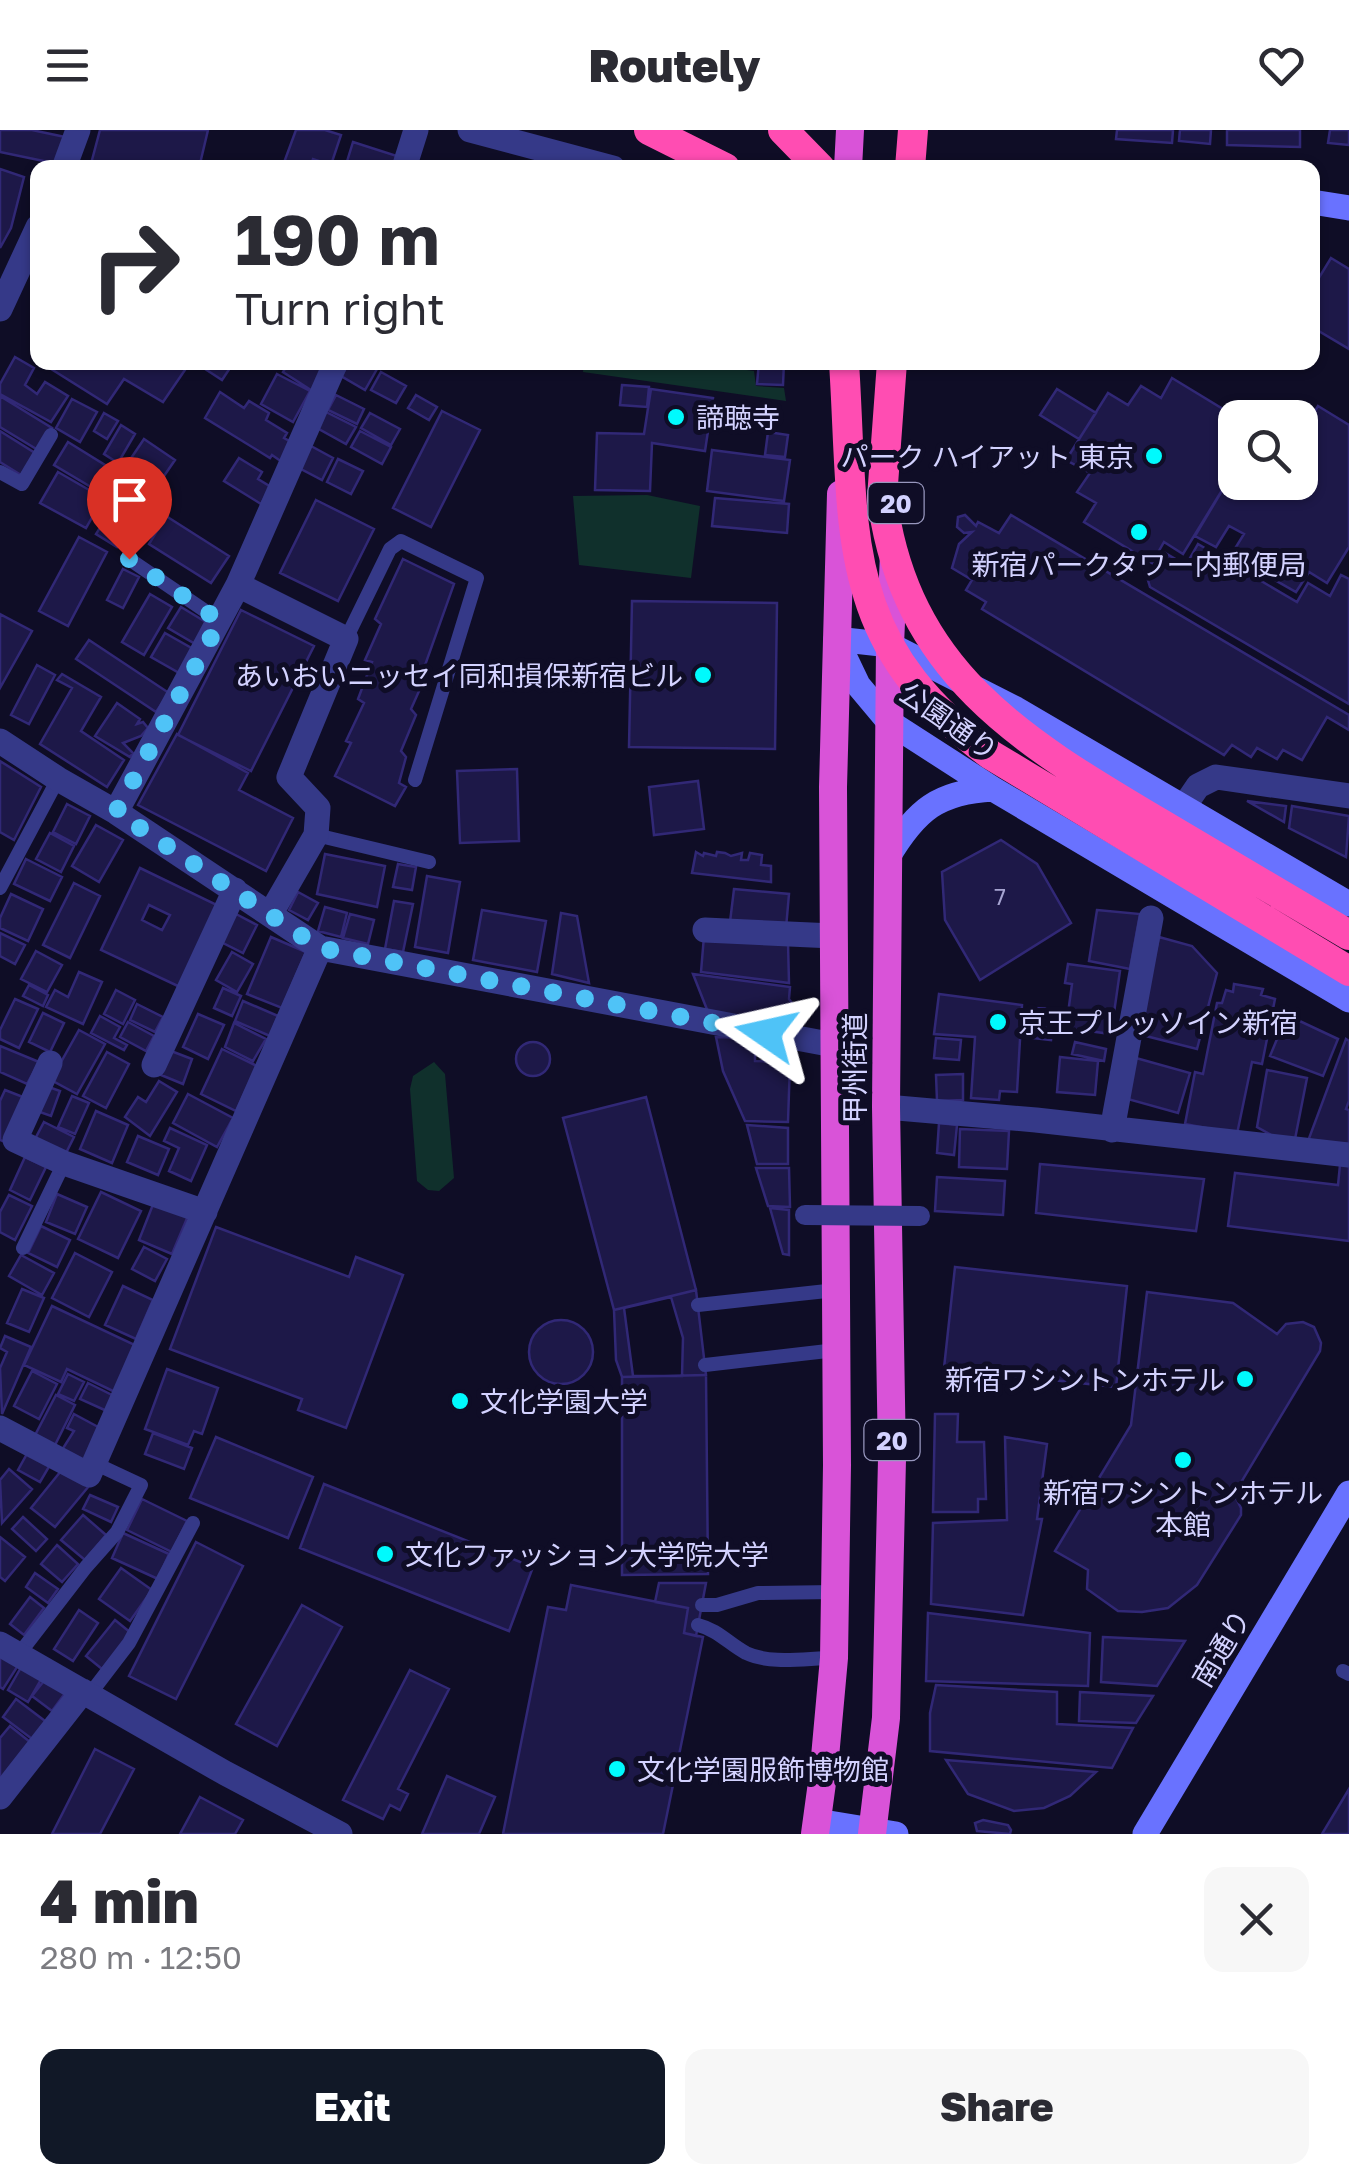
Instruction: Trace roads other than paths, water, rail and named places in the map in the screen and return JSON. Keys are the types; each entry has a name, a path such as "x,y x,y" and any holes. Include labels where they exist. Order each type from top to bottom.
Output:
{"highway":[{"path":"649,130 711,160"},
{"path":"783,130 812,160"},
{"path":"848,160 850,130"},
{"path":"911,160 914,130"},
{"path":"926,160 928,130"},
{"path":"844,370 854,539 860,574 884,640 906,674 958,731 991,755 1349,971"},
{"name":"甲州街道","path":"821,1830 834,1658 833,936 844,370"},
{"path":"880,370 882,498 887,536 912,605 951,668 974,694 1063,764 1349,935"},
{"path":"882,498 891,370"},
{"name":"甲州街道","path":"880,1833 892,1459 886,1107 888,722 906,370"}],"main road":[{"path":"1320,203 1349,208"},
{"name":"公園通り","path":"836,639 890,644 1016,708 1349,904"},
{"name":"公園通り","path":"836,639 858,684 888,722 993,789 1349,1000"},
{"path":"888,857 901,835 938,800 962,791 993,789"},
{"name":"南通り","path":"1145,1834 1345,1510"},
{"path":"821,1830 880,1833"}],"street":[{"path":"67,160 78,130"},
{"path":"407,160 416,130"},
{"path":"470,130 583,160"},
{"path":"0,309 30,244"},
{"path":"116,812 238,585 332,370"},
{"path":"238,585 346,639 289,777 318,808 316,835 271,913"},
{"path":"0,740 320,948 834,1045"},
{"path":"1185,805 1198,786 1216,777 1349,796"},
{"path":"154,1065 235,890"},
{"path":"1112,1130 1150,918"},
{"path":"705,930 833,936"},
{"path":"0,1428 89,1475 320,948"},
{"path":"50,1063 16,1140 64,1162 206,1212"},
{"path":"886,1107 1349,1155"},
{"path":"805,1215 920,1216"},
{"path":"10,1649 225,1774 340,1834"},
{"path":"0,1797 86,1692"}],"lane":[{"path":"0,472 22,484 51,435"},
{"path":"346,639 390,549 400,541 477,578 415,780"},
{"path":"129,559 220,621"},
{"path":"0,888 58,779"},
{"path":"316,835 429,862"},
{"path":"23,1248 64,1162"},
{"path":"698,1304 836,1290"},
{"path":"704,1365 836,1350"},
{"path":"10,1649 117,1532 141,1485 96,1464"},
{"path":"86,1692 130,1644 193,1523"},
{"path":"702,1605 717,1605 758,1593 835,1592"},
{"path":"698,1625 712,1628 746,1653 768,1660 834,1658"}],"place":[{"name":"諦聴寺","path":"676,417"},
{"name":"パーク ハイアット 東京","path":"1154,456"},
{"name":"新宿パークタワー内郵便局","path":"1139,532"},
{"name":"あいおいニッセイ同和損保新宿ビル","path":"703,675"},
{"name":"京王プレッソイン新宿","path":"998,1022"},
{"name":"新宿ワシントンホテル","path":"1245,1379"},
{"name":"文化学園大学","path":"460,1401"},
{"name":"新宿ワシントンホテル 本館","path":"1183,1460"},
{"name":"文化ファッション大学院大学","path":"385,1554"},
{"name":"文化学園服飾博物館","path":"617,1769"}]}
